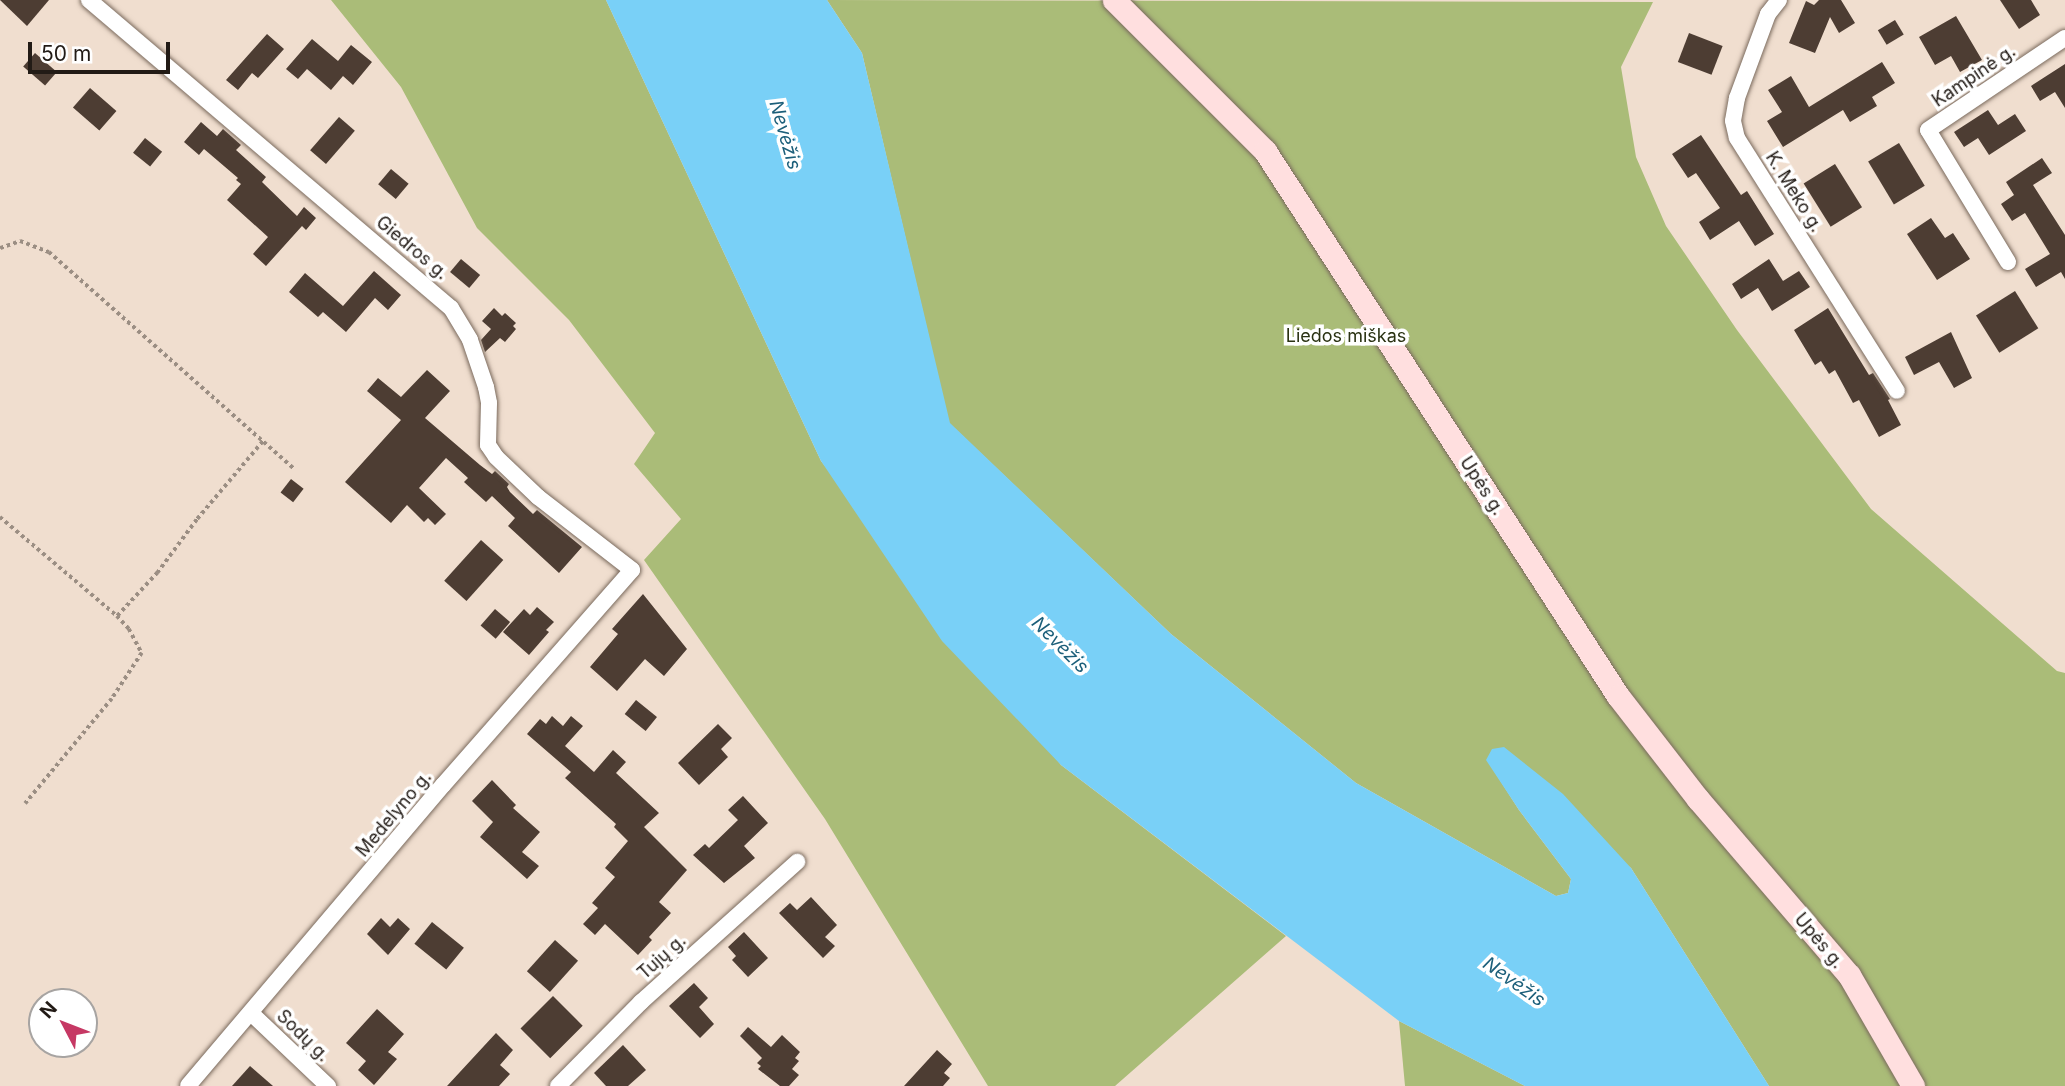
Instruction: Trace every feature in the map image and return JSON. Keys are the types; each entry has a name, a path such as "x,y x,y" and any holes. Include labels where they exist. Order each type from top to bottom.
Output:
{"main road":[{"name":"Upės g.","path":"1114,0 1265,151 1618,696 1698,799 1849,975 1913,1086"}],"street":[{"name":"Giedros g.","path":"89,0 451,308 470,340 486,387 489,403 488,445 496,457 538,497 632,570"},
{"name":"K. Meko g.","path":"1779,0 1768,14 1737,98 1733,121 1737,138 1898,391"},
{"name":"Kampinė g.","path":"2008,262 1928,130 2065,38"},
{"name":"Medelyno g.","path":"188,1086 443,785 632,570"},
{"name":"Tujų g.","path":"558,1086 641,1002 797,862"},
{"name":"Sodų g.","path":"251,1014 328,1086"}],"path":[{"path":"0,248 20,241 49,252 294,469"},
{"path":"117,616 157,573 197,519 263,442"},
{"path":"0,517 117,616 129,629 142,653 112,699 25,804"}],"green space":[{"path":"331,0 606,0 821,461 1061,765 1286,936 1115,1086 988,1086 825,819 644,560 681,519 634,464 655,433 569,320 477,228 401,87"},
{"name":"Liedos miškas","path":"827,0 1653,2 1621,67 1636,157 1666,226 1737,330 1871,509 2057,671 2065,673 2065,1086 1769,1086 1631,868 1487,760 1519,810 1571,879 1568,893 1556,896 1356,783 1171,634 949,423 862,53"},
{"path":"1399,1021 1525,1086 1405,1086"}],"water":[{"name":"Nevėžis","path":"606,0 827,0 862,53 950,423 1171,634 1356,783 1556,896 1568,893 1571,879 1519,810 1486,760 1492,749 1504,747 1563,794 1631,868 1769,1086 1525,1086 1399,1021 1061,765 942,641 821,461"}],"building":[{"path":"0,0 49,0 27,26"},
{"path":"1819,0 1841,0 1855,23 1839,33 1830,17 1815,53 1789,43 1806,1 1814,5"},
{"path":"2000,0 2031,0 2040,15 2019,29"},
{"path":"1956,16 1982,60 1960,72 1951,56 1935,65 1919,37"},
{"path":"1895,20 1904,35 1887,45 1878,30"},
{"path":"1689,33 1723,46 1711,75 1678,62"},
{"path":"267,34 284,49 258,78 252,73 238,90 226,80"},
{"path":"312,39 338,61 351,45 372,62 353,85 343,76 331,90 307,69 298,79 286,69"},
{"path":"35,53 57,72 45,86 23,67"},
{"path":"1882,62 1895,83 1872,97 1877,106 1850,122 1843,110 1783,147 1767,121 1782,112 1768,90 1791,76 1809,107"},
{"path":"2065,64 2065,108 2055,92 2040,101 2031,86"},
{"path":"90,88 116,111 99,131 73,108"},
{"path":"1988,110 1998,125 2015,114 2026,131 1989,155 1978,138 1964,147 1954,132"},
{"path":"339,117 355,131 326,164 310,150"},
{"path":"201,122 217,136 223,129 241,145 236,150 266,177 262,182 297,216 304,207 316,218 306,230 302,226 266,266 253,254 268,237 227,200 241,184 236,180 238,178 204,149 199,155 184,142"},
{"path":"1701,135 1741,195 1747,191 1774,234 1755,246 1739,221 1710,240 1699,222 1720,208 1696,173 1688,178 1672,154"},
{"path":"145,138 162,152 150,167 133,153"},
{"path":"1899,143 1925,186 1894,204 1868,162"},
{"path":"2042,158 2052,173 2033,185 2065,235 2065,279 2061,272 2036,287 2025,269 2050,254 2025,213 2012,221 2001,204 2014,195 2006,182"},
{"path":"1835,164 1862,207 1831,227 1804,184"},
{"path":"391,169 409,184 396,199 378,184"},
{"path":"1931,218 1945,238 1953,233 1970,259 1937,280 1907,234"},
{"path":"461,259 480,275 469,288 450,272"},
{"path":"1769,259 1783,281 1799,271 1810,287 1772,311 1758,288 1741,299 1732,284"},
{"path":"374,271 401,295 388,310 375,298 346,332 323,312 318,317 289,292 305,273 343,306"},
{"path":"2015,291 2038,328 1999,353 1976,315"},
{"path":"494,308 502,316 505,313 516,323 513,326 516,329 505,342 500,338 485,352 481,340 491,329 482,321"},
{"path":"1828,308 1869,375 1873,373 1890,399 1888,400 1901,425 1879,437 1859,400 1853,403 1835,370 1829,374 1821,361 1815,365 1794,330"},
{"path":"1951,332 1972,378 1954,388 1939,362 1914,375 1905,357"},
{"path":"427,370 450,391 425,418 480,465 492,474 495,471 509,484 507,487 510,492 533,514 537,510 582,547 559,573 508,526 515,518 492,496 486,502 464,482 468,478 446,458 419,488 446,514 435,525 428,518 424,522 407,505 391,523 345,482 401,420 367,391 378,378 401,397"},
{"path":"291,479 304,489 293,502 281,492"},
{"path":"481,540 503,560 466,601 444,581"},
{"path":"643,594 687,649 664,676 645,659 617,691 590,667 618,634 612,629"},
{"path":"537,607 554,622 529,655 503,632 524,609 530,615"},
{"path":"495,609 510,622 496,639 481,626"},
{"path":"636,700 657,717 646,731 625,714"},
{"path":"552,716 563,726 571,716 583,726 565,746 594,772 613,750 626,762 616,773 659,813 644,827 687,870 659,902 671,913 649,937 652,940 638,955 605,924 595,935 583,924 598,908 592,903 615,877 605,868 628,841 614,827 616,824 565,778 571,772 527,734 540,719 546,724"},
{"path":"718,724 732,738 721,749 728,757 699,785 678,763"},
{"path":"492,780 516,805 513,808 540,832 522,852 539,866 527,879 480,837 493,822 472,801"},
{"path":"743,796 768,823 744,846 755,858 724,883 693,855 705,844 709,848 738,820 728,810"},
{"path":"811,897 837,925 825,937 835,946 823,958 779,913 790,903 797,910"},
{"path":"381,918 390,927 398,918 410,929 388,955 367,934"},
{"path":"432,922 464,948 446,970 414,944"},
{"path":"744,932 768,958 748,977 732,960 736,956 728,947"},
{"path":"555,940 578,961 550,992 527,971"},
{"path":"694,983 708,998 699,1007 714,1024 700,1038 669,1006"},
{"path":"553,996 583,1026 550,1058 520,1029"},
{"path":"377,1009 404,1034 388,1052 397,1059 374,1085 358,1070 366,1061 346,1043"},
{"path":"748,1027 771,1047 782,1035 800,1052 795,1058 799,1061 792,1069 799,1075 789,1086 780,1086 758,1069 761,1066 757,1063 762,1058 740,1036"},
{"path":"496,1033 513,1050 500,1065 510,1074 499,1086 447,1086"},
{"path":"623,1045 646,1070 628,1086 606,1086 594,1073"},
{"path":"937,1050 952,1064 944,1073 950,1078 943,1086 904,1086"},
{"path":"250,1066 273,1086 232,1086"}]}
